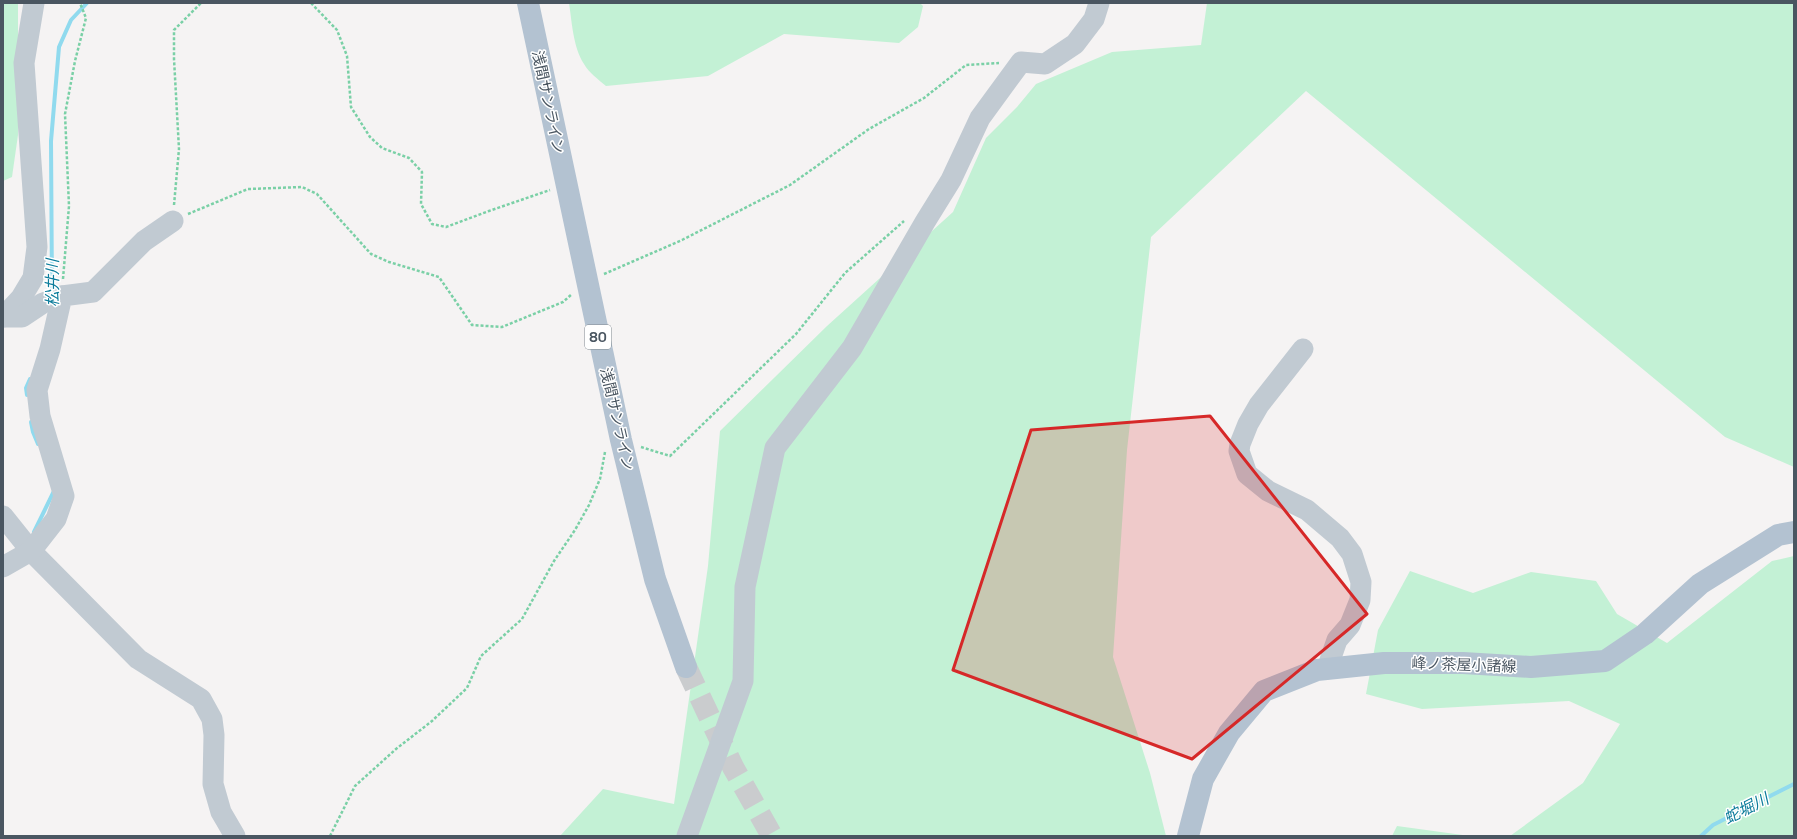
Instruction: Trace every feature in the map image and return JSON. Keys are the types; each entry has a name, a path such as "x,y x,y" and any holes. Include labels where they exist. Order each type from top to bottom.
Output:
{"main road":[{"name":"浅間サンライン","path":"528,3 586,282 621,440 655,579 686,667"},
{"name":"峰ノ茶屋小諸線","path":"1188,836 1203,779 1229,732 1264,691 1317,670 1384,663 1463,663 1531,667 1605,661 1645,634 1700,584 1778,535 1794,532"}],"street":[{"path":"3,317 21,298 33,278 36,247 24,62 34,3"},
{"path":"687,836 743,682 745,587 774,448 852,348 951,180 980,118 1021,62 1045,64 1075,44 1094,19 1099,3"},
{"path":"3,317 22,317 43,303 62,296 93,292 144,241 173,221"},
{"path":"3,567 31,551 56,519 64,496 40,416 37,390 50,349 62,296"},
{"path":"1303,349 1259,405 1248,424 1240,444 1239,451 1247,474 1268,491 1307,510 1340,538 1352,554 1361,582 1360,600 1350,624 1337,640 1327,669"},
{"path":"3,516 31,551 138,659 201,699 212,719 214,735 213,784 221,812 235,836"}],"path":[{"path":"62,296 69,206 65,114 75,61 86,18 80,3"},
{"path":"201,3 174,30 174,59 179,149 173,221 248,189 302,187 317,194 371,254 389,262 439,277 472,325 502,327 563,302 586,282 682,240 790,185 869,129 924,98 966,65 1021,62"},
{"path":"311,3 337,30 347,56 351,107 370,137 382,148 409,158 422,172 421,204 432,224 446,227 566,185"},
{"path":"330,836 355,786 396,749 432,721 468,688 481,656 522,618 554,561 575,530 589,505 600,478 604,452 621,440 670,456 796,334 845,273 910,216"}],"highlighted area":[{"path":"1210,416 1367,614 1192,759 953,670 1031,430"}],"green space":[{"path":"3,3 18,3 18,135 12,177 3,181"},
{"path":"569,3 920,3 923,6 918,27 899,43 784,34 708,76 606,86 588,70 580,57 577,50"},
{"path":"1207,3 1794,3 1794,467 1725,437 1306,91 1151,237 1127,450 1113,657 1150,773 1166,836 560,836 603,789 674,804 708,566 720,431 827,326 953,212 986,138 1017,107 1036,84 1112,52 1201,45"},
{"path":"1794,556 1794,836 1510,836 1583,783 1620,724 1569,701 1422,709 1366,694 1378,630 1410,571 1473,593 1531,572 1596,581 1617,614 1667,643 1772,561"},
{"path":"1397,826 1470,836 1392,836"}],"waterway":[{"name":"松井川","path":"52,294 51,141 59,47 71,20 87,3"},
{"name":"松井川","path":"27,395 26,388 30,379"},
{"name":"松井川","path":"31,422 38,444"},
{"name":"松井川","path":"34,532 55,489"},
{"name":"蛇堀川","path":"1701,836 1713,825 1794,784"}],"tunnel":[{"path":"686,667 733,767 772,836"}]}
